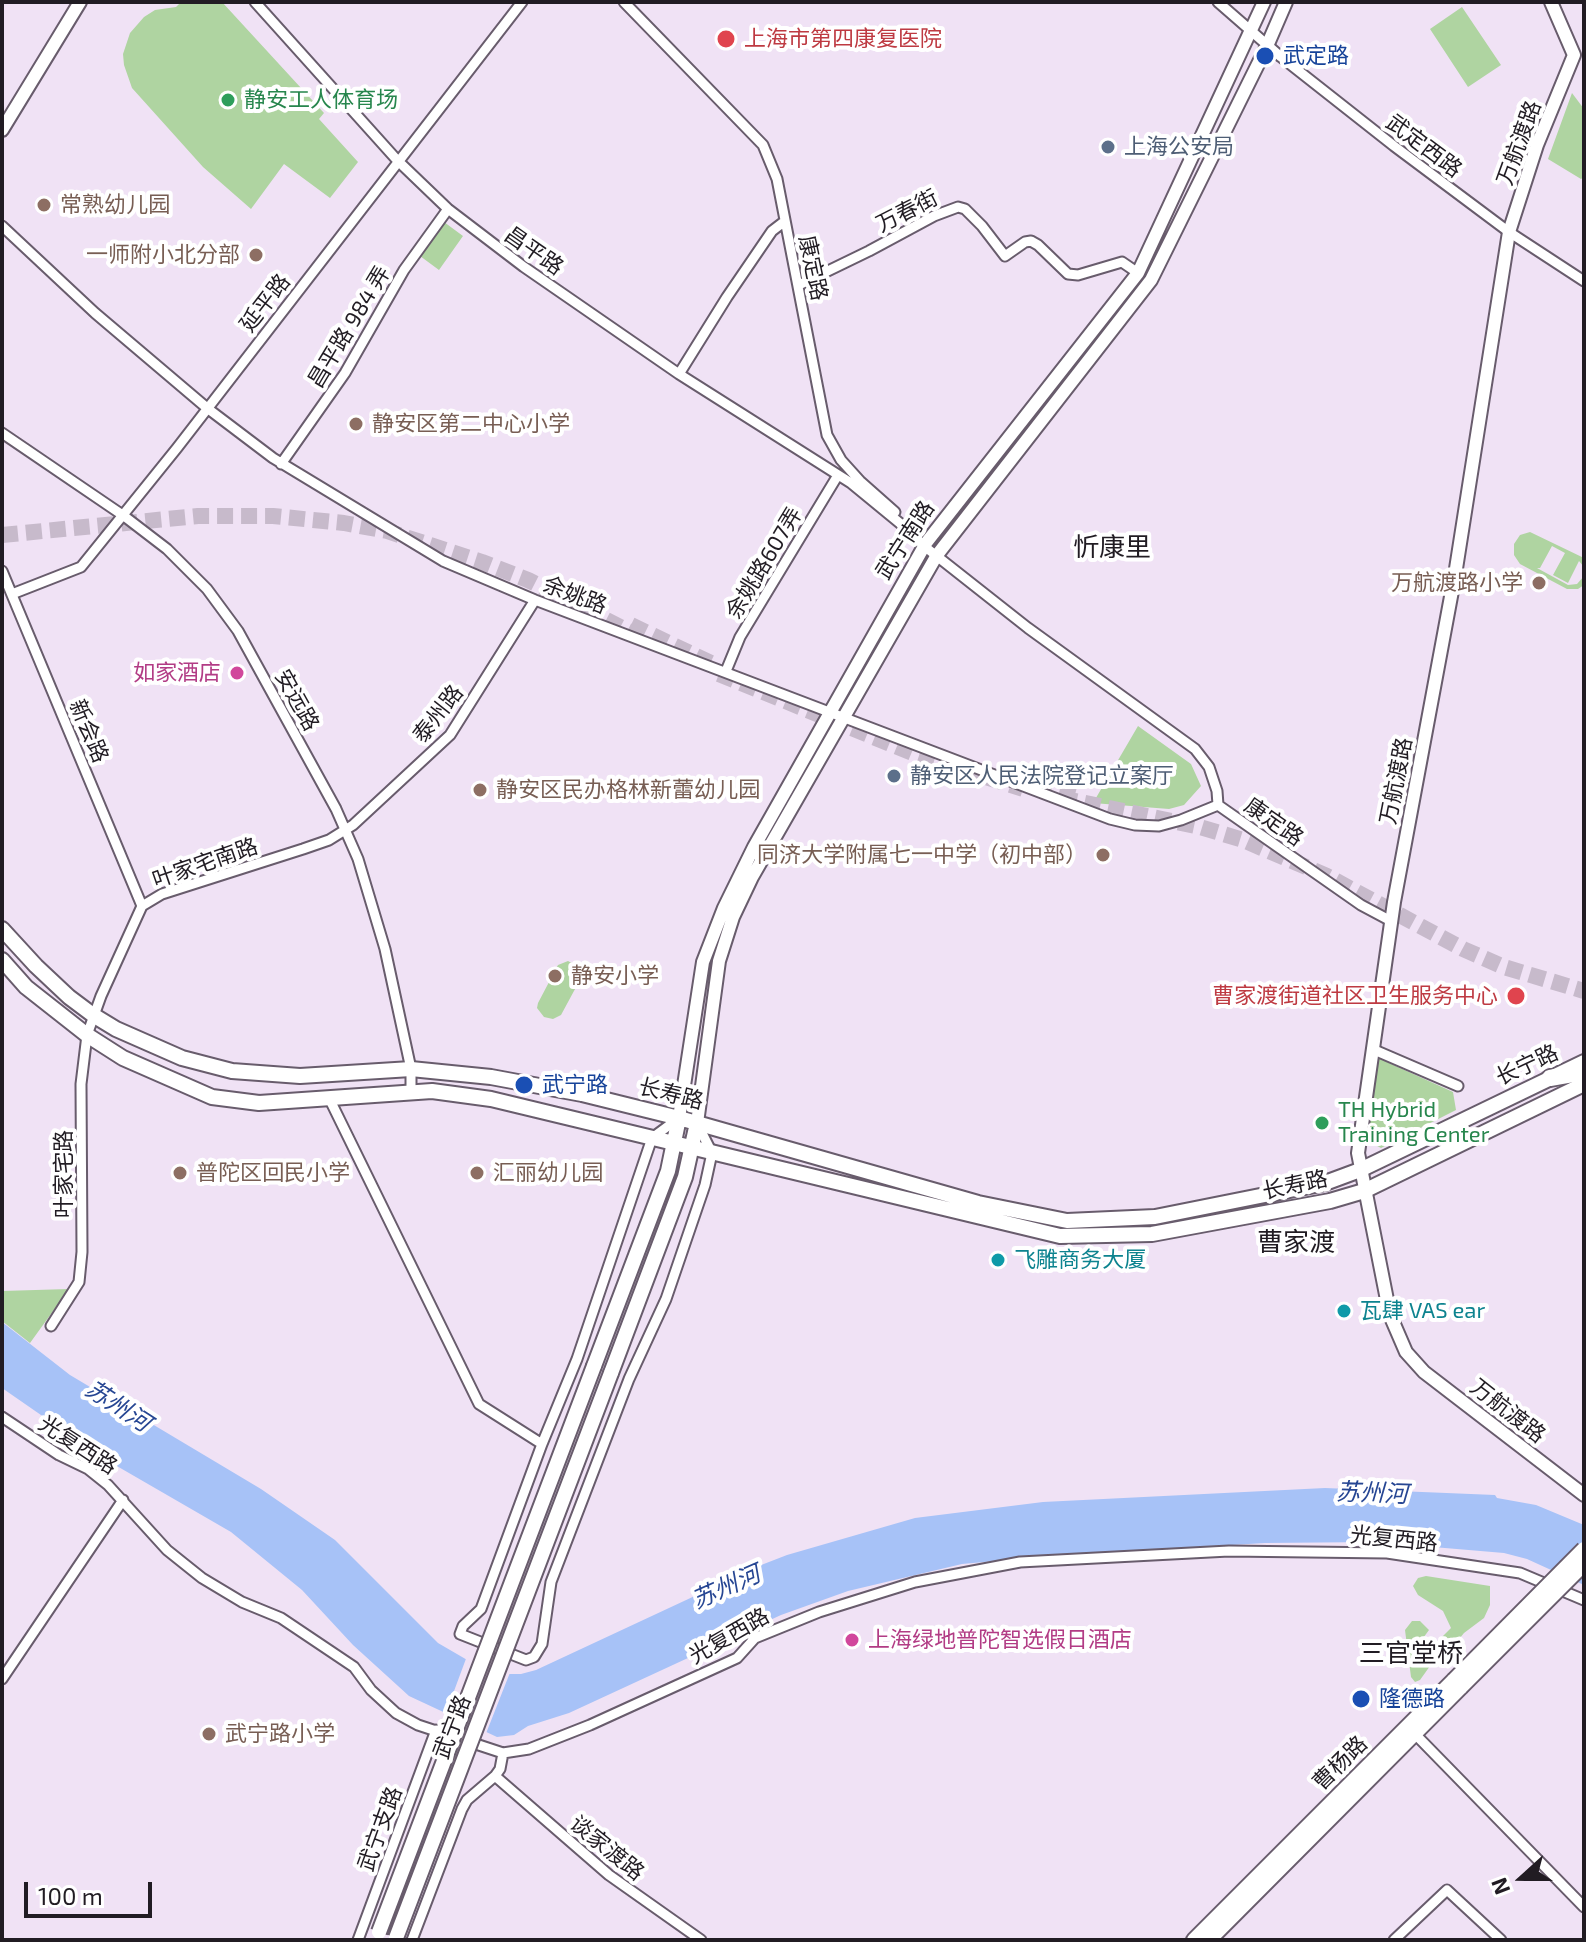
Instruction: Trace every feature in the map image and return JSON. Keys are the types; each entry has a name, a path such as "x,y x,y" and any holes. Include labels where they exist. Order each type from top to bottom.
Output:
{"highway":[{"path":"1550,1078 1584,1072"}],"main road":[{"path":"2,130 80,2"},
{"name":"武宁南路","path":"675,1143 703,962 724,908 754,847 925,545 1138,273 1264,2"},
{"name":"武宁南路","path":"697,1123 719,961 733,917 752,877 937,555 1151,280 1286,2"},
{"name":"万航渡路","path":"1551,2 1579,54 1537,145 1509,232 1455,575 1391,921 1358,1144 1360,1170 1390,1315 1406,1352 1424,1372 1584,1495"},
{"name":"长寿路","path":"2,929 47,977 93,1015 116,1029 182,1058 232,1071 300,1076 411,1081 491,1077 582,1094 679,1118 978,1203 1067,1221 1155,1217 1325,1183 1360,1170"},
{"name":"长寿路","path":"2,960 36,996 87,1035 123,1058 212,1097 259,1103 329,1098 411,1081 432,1091 491,1099 1060,1236 1152,1234 1270,1214 1364,1191"},
{"name":"长宁路","path":"1360,1170 1584,1062"},
{"name":"长宁路","path":"1364,1191 1584,1084"},
{"name":"武宁路","path":"395,1939 685,1177 697,1123"},
{"name":"武宁路","path":"378,1936 668,1171 675,1143"},
{"name":"曹杨路","path":"1209,1940 1415,1734 1584,1549"},
{"name":"曹杨路","path":"1194,1940 1584,1564"}],"street":[{"name":"昌平路","path":"255,2 397,160 448,209 524,267 679,374 838,475"},
{"name":"延平路","path":"12,594 81,567 124,516 522,2"},
{"name":"康定路","path":"624,2 763,145 777,179 823,419 833,446 860,481 911,525 925,545"},
{"path":"1218,2 1251,29"},
{"name":"武定西路","path":"1251,29 1267,46 1394,146 1509,232 1584,281"},
{"name":"万春街","path":"799,285 934,216 958,207 965,209 982,226 1005,256 1031,241 1071,275 1122,262 1138,273"},
{"name":"昌平路 984 弄","path":"281,464 345,373 404,270 448,209"},
{"path":"679,374 772,231 785,221"},
{"name":"余姚路","path":"2,226 95,313 207,408 281,464 443,561 535,600 1110,819 1135,825 1159,826 1218,805"},
{"name":"安远路","path":"2,433 167,549 207,589 238,631 346,830 368,889 385,949 411,1081"},
{"name":"康定路","path":"838,475 1028,628 1195,749 1209,767 1218,805 1361,905 1391,921"},
{"name":"余姚路607弄","path":"726,671 740,637 838,475"},
{"name":"新会路","path":"2,571 142,906"},
{"name":"泰州路","path":"346,830 450,735 535,600"},
{"name":"叶家宅南路","path":"93,1015 142,906 162,894 303,849 346,830"},
{"name":"叶家宅路","path":"51,1326 79,1282 82,1252 81,1084 87,1035 93,1015"},
{"path":"1372,1049 1458,1086"},
{"path":"329,1098 479,1404 542,1444"},
{"path":"679,1118 652,1138 577,1359 481,1609 463,1626 460,1634 526,1660 534,1657 542,1644 551,1582 629,1379 675,1275 705,1185 712,1153 697,1123"},
{"name":"光复西路","path":"2,1417 59,1455 88,1469 123,1500 167,1550 202,1578 242,1602 281,1618 354,1667 371,1690 396,1713 503,1753 529,1749 590,1725 737,1658 755,1638 819,1612 915,1582 1013,1563 1229,1551 1387,1553 1520,1573 1584,1600"},
{"path":"2,1679 123,1500"},
{"name":"武宁支路","path":"358,1940 436,1730"},
{"path":"1415,1734 1584,1907"},
{"path":"412,1940 464,1805 495,1776 500,1769 503,1753"},
{"name":"谈家渡路","path":"495,1776 609,1875 701,1940"},
{"path":"1394,1940 1447,1890 1501,1940"}],"green space":[{"name":"静安工人体育场","path":"181,2 222,2 324,113 319,119 358,162 330,198 284,164 251,209 203,167 132,88 123,54 130,33 155,10 176,7"},
{"path":"1462,7 1501,65 1468,87 1430,29"},
{"path":"1572,93 1584,109 1584,177 1581,179 1548,159"},
{"path":"444,222 463,236 439,270 420,256"},
{"path":"1530,532 1584,558 1584,567 1579,561 1568,583 1553,575 1565,553 1552,546 1540,568 1537,568 1568,585 1577,584 1584,576 1584,585 1578,589 1567,589 1520,564 1514,555 1514,544 1520,535"},
{"path":"1138,726 1191,764 1201,786 1184,805 1169,809 1093,803"},
{"path":"568,961 579,967 581,978 561,1015 553,1019 544,1017 537,1008 538,1003 558,965"},
{"path":"1378,1058 1453,1092 1456,1110 1381,1148 1366,1140"},
{"path":"69,1289 30,1343 2,1321 2,1291"},
{"path":"1426,1576 1490,1586 1490,1605 1484,1618 1464,1633 1450,1650 1435,1659 1420,1680 1415,1682 1411,1677 1405,1630 1412,1621 1420,1621 1429,1630 1418,1645 1427,1652 1451,1628 1443,1611 1418,1595 1413,1586 1418,1578"}],"water":[{"name":"苏州河","path":"2,1322 70,1375 261,1489 335,1540 438,1643 481,1668 504,1674 536,1670 699,1594 707,1586 787,1555 915,1518 1043,1502 1325,1488 1495,1495 1497,1498 1536,1505 1584,1525 1584,1585 1527,1559 1504,1553 1374,1542 1265,1543 962,1564 848,1591 781,1615 569,1713 528,1726 514,1735 497,1737 409,1696 353,1645 302,1590 231,1532 103,1458 2,1388"}],"pier":[{"path":"467,1656 495,1668 511,1670 485,1736 444,1718"}],"tunnel":[{"path":"2,535 198,516 273,516 344,523 387,531 482,562 528,580 640,637"},
{"path":"631,625 715,665"},
{"path":"719,674 915,754 1023,789"},
{"path":"1013,779 1076,795"},
{"path":"1061,798 1200,827 1243,840 1325,875 1463,949 1504,967 1584,991"}],"place":[{"name":"上海市第四康复医院","path":"726,39"},
{"name":"武定路","path":"1265,56"},
{"name":"静安工人体育场","path":"228,100"},
{"name":"上海公安局","path":"1108,147"},
{"name":"常熟幼儿园","path":"44,205"},
{"name":"一师附小北分部","path":"256,255"},
{"name":"静安区第二中心小学","path":"356,424"},
{"name":"万航渡路小学","path":"1539,583"},
{"name":"如家酒店","path":"237,673"},
{"name":"静安区人民法院登记立案厅","path":"894,776"},
{"name":"静安区民办格林新蕾幼儿园","path":"480,790"},
{"name":"同济大学附属七一中学（初中部）","path":"1103,855"},
{"name":"静安小学","path":"555,976"},
{"name":"曹家渡街道社区卫生服务中心","path":"1516,996"},
{"name":"武宁路","path":"524,1085"},
{"name":"TH Hybrid Training Center","path":"1322,1123"},
{"name":"普陀区回民小学","path":"180,1173"},
{"name":"汇丽幼儿园","path":"477,1173"},
{"name":"飞雕商务大厦","path":"998,1260"},
{"name":"瓦肆 VAS ear","path":"1344,1311"},
{"name":"上海绿地普陀智选假日酒店","path":"852,1640"},
{"name":"隆德路","path":"1361,1699"},
{"name":"武宁路小学","path":"209,1734"}],"district":[{"name":"忻康里","path":"1112,547"},
{"name":"曹家渡","path":"1296,1242"},
{"name":"三官堂桥","path":"1411,1653"}]}
